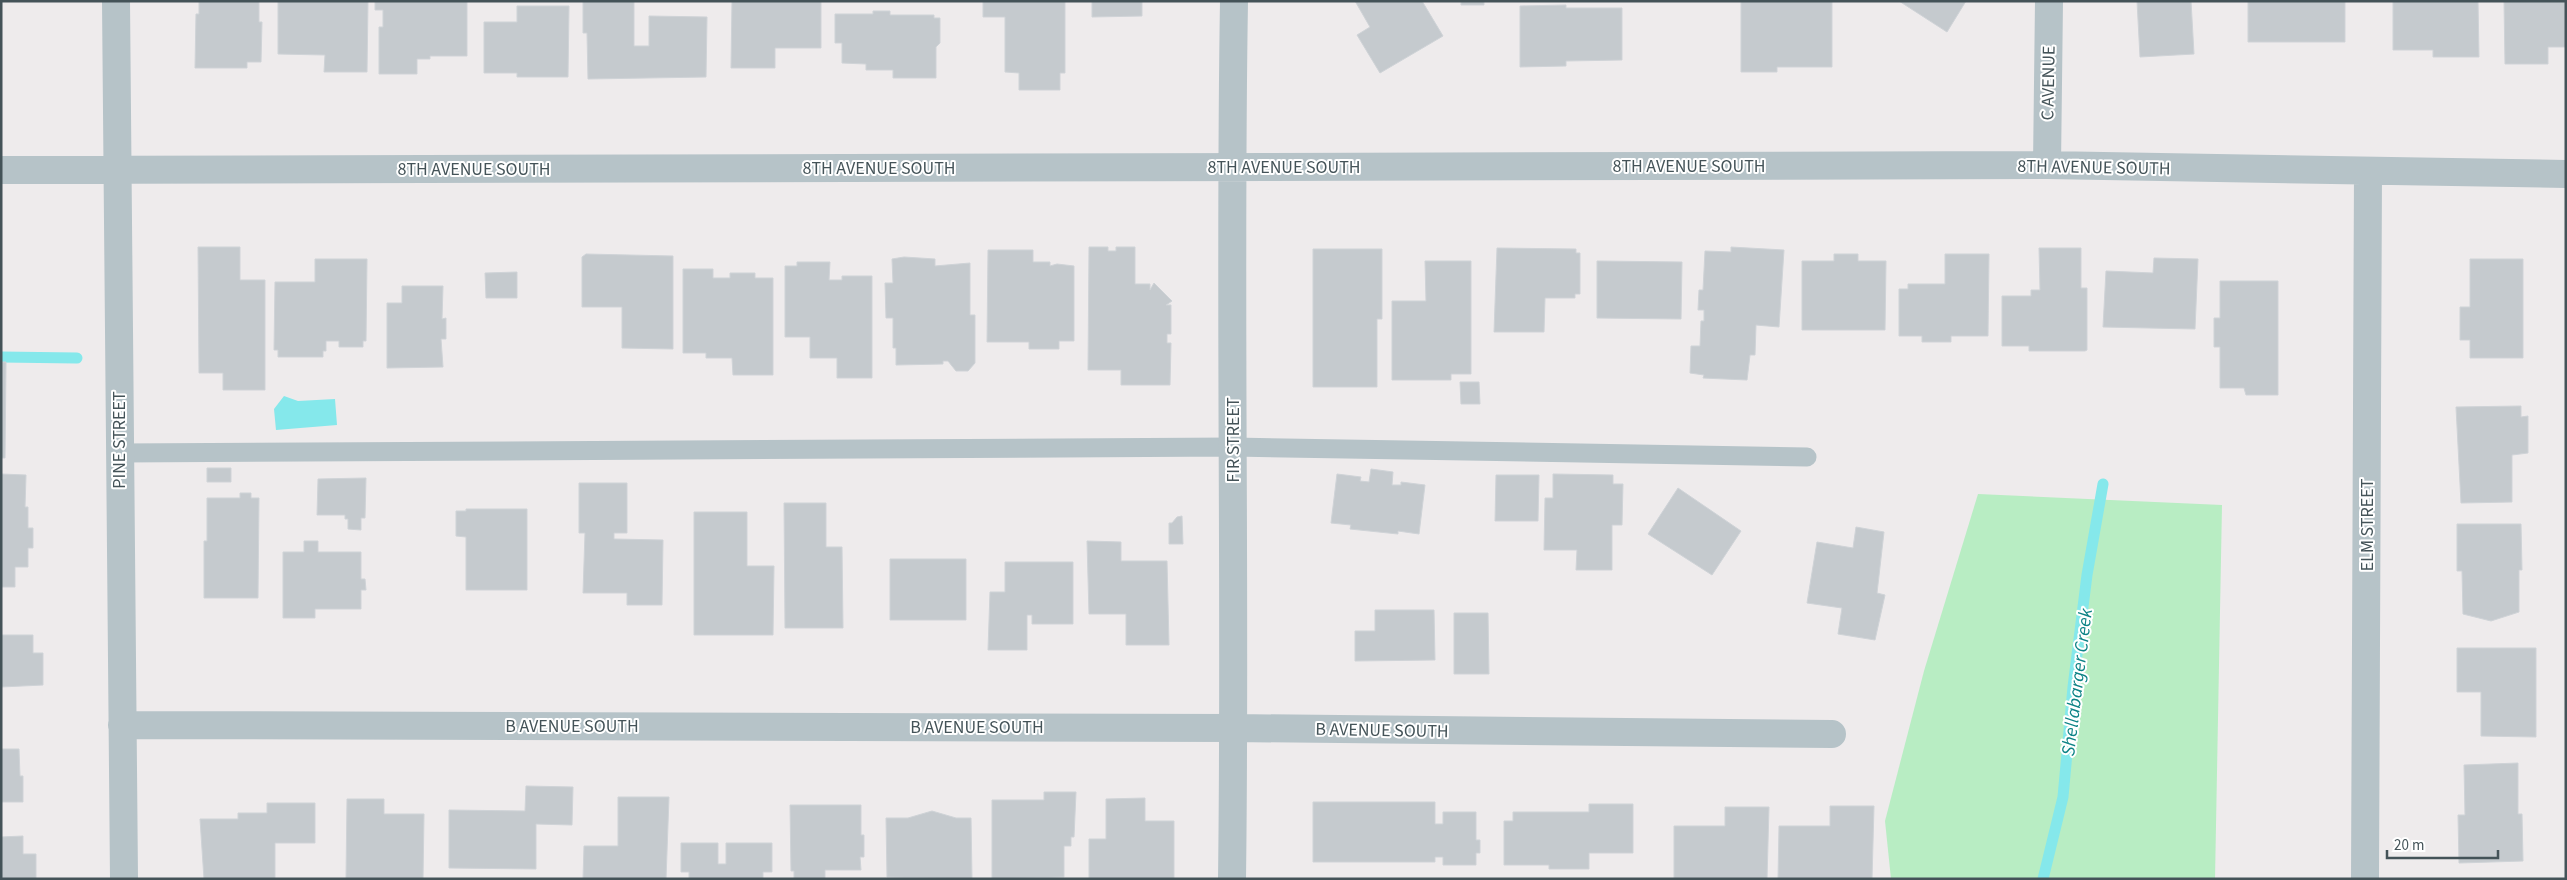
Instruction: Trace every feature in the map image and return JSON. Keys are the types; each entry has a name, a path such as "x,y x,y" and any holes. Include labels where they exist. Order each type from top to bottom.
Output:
{"street":[{"name":"PINE STREET","path":"116,1 124,879"},
{"name":"FIR STREET","path":"1232,879 1234,728 1231,167 1234,1"},
{"name":"C AVENUE","path":"2047,165 2049,1"},
{"name":"8TH AVENUE SOUTH","path":"1,170 2047,165 2566,174"},
{"name":"ELM STREET","path":"2365,879 2368,172"},
{"name":"B AVENUE SOUTH","path":"122,725 1234,728 1832,734"}],"lane":[{"path":"119,453 1233,447 1807,457"}],"green space":[{"path":"1978,494 2222,505 2215,879 1891,879 1885,821 1924,671"}],"water":[{"path":"284,396 298,401 335,399 337,425 276,430 274,409"}],"building":[{"path":"199,1 259,1 259,22 262,22 261,62 247,62 247,68 195,68 196,14 199,14"},
{"path":"278,1 368,1 367,72 324,72 325,55 278,54"},
{"path":"375,1 467,1 467,56 430,56 430,59 417,59 417,74 379,74 379,27 383,27 383,10 375,10"},
{"path":"583,1 634,1 634,46 649,46 649,16 707,17 706,77 588,79 587,33 583,33"},
{"path":"732,1 821,1 821,48 775,48 775,68 731,68"},
{"path":"983,1 1065,1 1065,73 1060,73 1060,90 1019,90 1019,73 1005,72 1005,17 983,17"},
{"path":"1092,1 1142,1 1142,16 1092,17"},
{"path":"1355,1 1422,1 1443,36 1380,73 1357,35 1370,27"},
{"path":"1461,1 1484,1 1484,5 1461,5"},
{"path":"1741,1 1832,1 1832,67 1777,67 1777,72 1741,72"},
{"path":"1899,1 1966,1 1947,32"},
{"path":"2137,1 2191,1 2194,54 2140,57"},
{"path":"2248,1 2345,1 2345,42 2248,42"},
{"path":"2393,1 2478,1 2479,57 2433,57 2433,50 2393,50"},
{"path":"2504,1 2566,1 2566,47 2548,47 2548,64 2505,64"},
{"path":"1566,5 1566,8 1622,8 1622,60 1566,61 1566,66 1520,67 1520,6"},
{"path":"517,6 569,6 568,77 517,77 517,73 484,73 484,22 517,22"},
{"path":"873,11 890,11 890,15 934,15 934,18 940,18 940,43 936,47 936,78 893,78 893,70 866,70 866,64 842,63 842,43 835,43 835,14 873,14"},
{"path":"198,247 240,247 240,280 265,280 265,390 223,390 223,373 199,373"},
{"path":"1089,247 1108,247 1108,251 1116,251 1116,247 1135,247 1135,284 1150,284 1150,290 1154,283 1172,301 1166,305 1171,305 1171,334 1167,334 1167,343 1171,343 1170,385 1121,385 1121,370 1088,370"},
{"path":"1731,247 1784,250 1779,327 1756,325 1755,355 1750,355 1747,380 1703,378 1704,375 1690,373 1691,346 1700,346 1701,321 1704,321 1704,310 1698,310 1699,290 1703,290 1705,251 1731,252"},
{"path":"1497,248 1576,249 1576,253 1580,253 1580,294 1575,294 1575,298 1545,298 1544,332 1494,332"},
{"path":"2039,248 2081,248 2081,288 2087,288 2087,350 2085,351 2029,351 2029,346 2002,346 2002,296 2031,296 2031,290 2040,290"},
{"path":"1313,249 1382,249 1382,319 1377,319 1377,387 1313,387"},
{"path":"988,250 1033,250 1033,262 1050,262 1050,266 1057,264 1074,266 1074,341 1059,341 1059,349 1029,349 1029,342 987,342"},
{"path":"586,254 673,256 673,349 622,348 622,307 582,307 582,257"},
{"path":"1834,254 1858,254 1858,261 1886,261 1885,330 1802,330 1802,261 1834,261"},
{"path":"1945,254 1989,254 1988,336 1951,336 1951,342 1922,342 1922,336 1899,336 1899,289 1908,289 1908,284 1945,284"},
{"path":"904,257 935,259 935,266 970,263 970,315 975,315 975,363 968,371 956,371 948,361 943,361 943,364 896,365 896,348 893,348 893,318 886,318 885,283 893,283 892,259"},
{"path":"2154,258 2198,259 2195,329 2103,327 2106,271 2153,273"},
{"path":"315,259 367,259 366,341 363,341 363,347 339,347 339,341 326,341 326,351 323,351 323,357 278,357 278,350 274,350 275,282 315,282"},
{"path":"2470,259 2523,259 2523,358 2470,358 2470,340 2460,340 2460,307 2470,307"},
{"path":"1425,261 1471,261 1471,374 1451,374 1451,380 1392,380 1392,301 1426,301"},
{"path":"1597,261 1682,262 1681,319 1597,318"},
{"path":"797,262 830,262 829,280 842,280 842,276 872,276 872,378 837,378 837,358 810,358 810,337 785,337 785,266 797,266"},
{"path":"683,269 713,269 713,278 730,278 730,273 755,273 755,278 773,278 773,375 733,375 732,358 706,358 706,353 683,353"},
{"path":"517,272 517,298 486,298 485,273"},
{"path":"2220,281 2278,281 2278,395 2246,395 2244,388 2220,388 2220,347 2214,347 2214,318 2220,318"},
{"path":"402,286 443,286 442,319 446,318 446,339 441,339 443,367 387,368 387,303 402,303"},
{"path":"2,362 6,362 5,458 1,458"},
{"path":"1460,382 1479,382 1480,404 1461,404"},
{"path":"2521,406 2521,417 2528,416 2528,453 2512,455 2512,502 2461,503 2456,407"},
{"path":"207,468 231,468 231,482 207,482"},
{"path":"1371,469 1393,472 1392,485 1401,485 1401,482 1425,485 1419,534 1398,531 1398,534 1350,529 1351,525 1331,523 1337,474 1361,477 1360,481 1369,482"},
{"path":"1,474 26,475 25,507 28,507 28,528 33,528 33,548 28,548 28,567 15,567 15,587 1,587"},
{"path":"1553,474 1613,475 1613,484 1623,484 1622,525 1612,525 1612,570 1576,570 1577,550 1544,550 1545,498 1553,498"},
{"path":"1496,475 1539,475 1538,521 1495,521"},
{"path":"366,478 365,518 361,518 361,530 348,529 348,519 345,519 345,515 317,515 318,479"},
{"path":"579,483 627,483 627,533 614,533 614,539 663,540 662,605 627,605 627,593 583,593 585,533 579,533"},
{"path":"1678,488 1741,531 1712,575 1648,534"},
{"path":"240,493 251,493 251,498 259,498 258,598 204,598 204,541 207,541 207,498 240,498"},
{"path":"784,503 826,503 826,547 842,547 843,628 785,628"},
{"path":"466,509 527,509 527,590 466,590 466,537 456,536 456,511 466,511"},
{"path":"694,512 747,512 747,566 774,566 773,635 694,635"},
{"path":"1182,516 1183,544 1169,544 1169,523"},
{"path":"2457,524 2521,524 2522,570 2519,570 2519,612 2491,621 2463,614 2462,571 2457,571"},
{"path":"1856,527 1884,532 1877,593 1885,595 1875,640 1838,634 1842,608 1807,603 1817,542 1853,548"},
{"path":"304,541 318,541 318,552 361,552 361,579 365,579 366,590 361,590 361,609 315,609 315,618 283,618 283,552 304,552"},
{"path":"1087,541 1121,542 1121,561 1167,561 1169,645 1126,645 1126,614 1089,614"},
{"path":"890,559 966,559 966,620 890,620"},
{"path":"1005,562 1073,562 1073,624 1032,624 1032,615 1027,615 1027,650 988,650 990,592 1005,592"},
{"path":"1375,610 1434,610 1435,660 1355,661 1355,631 1375,631"},
{"path":"1454,613 1488,613 1489,674 1454,674"},
{"path":"1,635 33,635 33,653 43,653 43,685 1,687"},
{"path":"2457,648 2536,648 2536,737 2481,736 2481,692 2457,692"},
{"path":"1,749 19,749 20,776 23,776 23,802 1,802"},
{"path":"2518,763 2518,814 2522,814 2523,861 2459,863 2458,815 2465,815 2464,765"},
{"path":"526,786 573,787 572,825 536,824 536,869 449,868 449,810 525,811"},
{"path":"1044,792 1076,792 1074,837 1071,837 1071,846 1064,846 1064,877 992,879 992,800 1044,800"},
{"path":"618,797 669,797 666,879 583,879 584,846 618,846"},
{"path":"1145,798 1145,821 1174,821 1174,879 1089,879 1089,839 1106,839 1106,799"},
{"path":"347,799 384,799 384,814 424,814 423,879 346,879"},
{"path":"1313,802 1435,802 1435,824 1443,824 1443,812 1476,812 1476,840 1480,840 1480,853 1476,853 1476,865 1443,865 1443,857 1435,857 1435,862 1313,862"},
{"path":"267,803 315,803 315,843 275,843 275,879 204,879 200,819 238,819 238,813 267,813"},
{"path":"1589,804 1633,804 1633,853 1589,853 1589,869 1549,869 1549,865 1504,865 1504,821 1513,821 1513,812 1589,812"},
{"path":"790,805 861,805 861,835 864,835 864,857 860,857 861,870 825,870 825,879 794,879 794,871 791,871"},
{"path":"1830,806 1874,806 1872,879 1778,879 1779,826 1830,826"},
{"path":"1725,807 1769,807 1767,879 1674,879 1674,826 1725,826"},
{"path":"932,811 956,818 971,818 972,879 887,877 886,818 908,818"},
{"path":"23,836 23,854 36,854 36,879 1,879 1,837"},
{"path":"681,843 718,843 718,864 726,864 726,843 772,843 772,872 763,872 763,879 689,879 689,872 681,872"}],"waterway":[{"path":"1,357 77,358"},
{"name":"Shellabarger Creek","path":"2043,879 2063,797 2073,687 2087,575 2103,484"}]}
